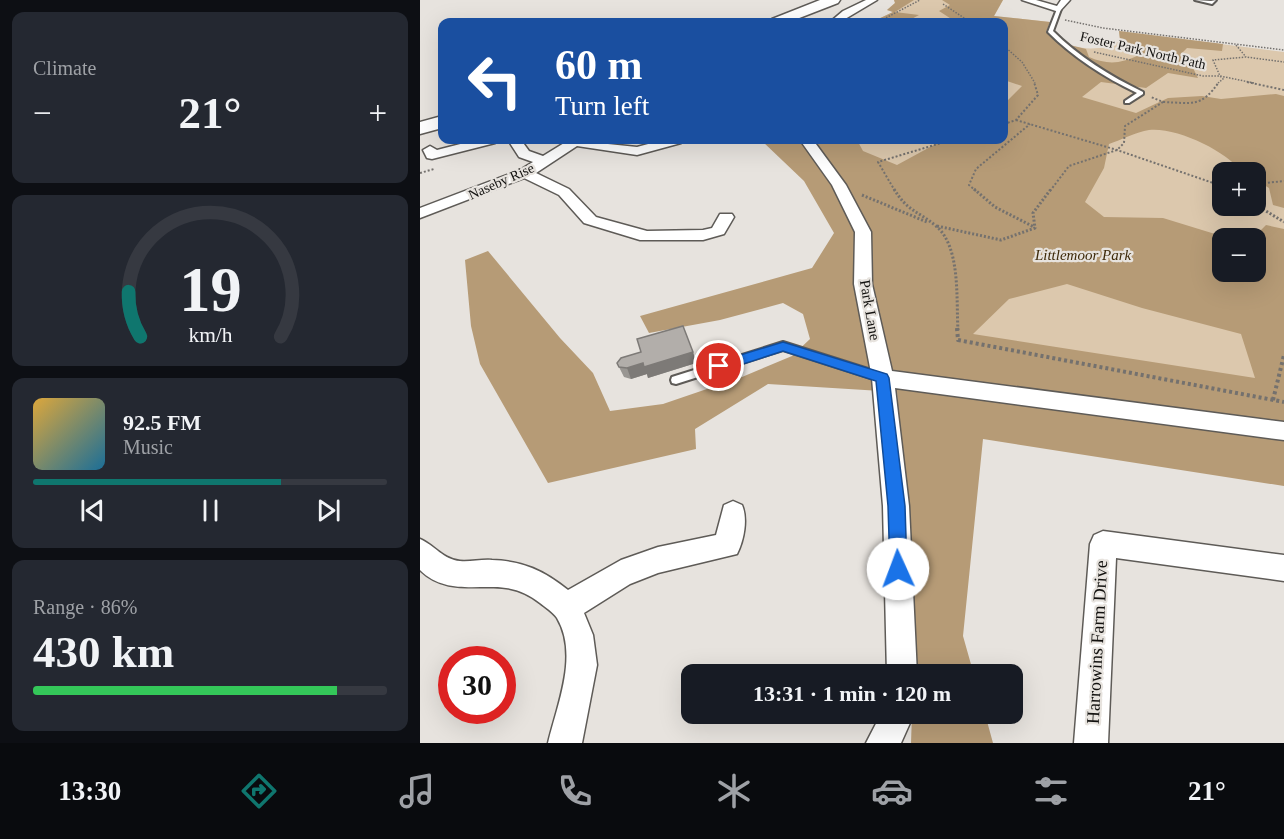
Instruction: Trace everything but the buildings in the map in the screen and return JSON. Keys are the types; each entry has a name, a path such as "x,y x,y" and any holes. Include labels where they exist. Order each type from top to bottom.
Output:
{"main road":[{"path":"787,18 833,0"},
{"path":"420,128 438,123"}],"street":[{"path":"840,18 873,0"},
{"path":"1026,0 1058,13 1066,0"},
{"path":"430,150 432,155 475,144"},
{"path":"517,144 524,154 545,161"},
{"name":"Naseby Rise","path":"420,213 525,173 572,144"},
{"path":"595,144 637,151 662,144"},
{"name":"Park Lane","path":"809,144 839,185 863,232 863,284 882,378 896,506 902,664"},
{"path":"525,173 564,192 590,220 646,236 703,235 718,231 726,217"},
{"path":"882,378 1284,431"},
{"path":"567,608 621,574 658,560 728,545 733,513"},
{"name":"Harrowins Farm Drive","path":"1091,743 1103,544 1284,568"},
{"path":"420,552 436,567 459,575 491,573 516,576 537,583 567,608 578,635 582,665 565,743"},
{"path":"883,743 893,724"}],"lane":[{"path":"1197,0 1214,3 1214,0"},
{"path":"1058,13 1050,31 1105,74 1141,93 1127,102"},
{"path":"676,380 783,346 882,378"}],"path":[{"path":"886,18 920,0"},
{"path":"943,4 964,18"},
{"path":"1058,13 1103,28 1284,50"},
{"name":"Foster Park North Path","path":"1060,41 1088,51 1203,76 1220,76 1223,79 1211,95 1199,101 1162,102"},
{"path":"1236,45 1246,57"},
{"path":"1008,49 1033,74 1038,95 1016,120 1008,123"},
{"path":"1284,62 1246,57 1213,60 1220,76 1284,90"},
{"path":"1141,93 1162,102"},
{"path":"1035,228 1033,213 1069,166 1117,150 1124,143 1125,126 1162,102"},
{"path":"1016,120 1117,150 1212,183"},
{"path":"1008,142 1030,124"},
{"path":"938,144 878,162 903,204 938,227 954,255 958,340 1284,402"},
{"path":"1006,144 976,169 969,185 995,207 1035,228"},
{"path":"1266,183 1284,181"},
{"path":"839,185 938,227 1001,240 1035,228"},
{"path":"1266,211 1284,222"},
{"path":"1273,400 1284,355"}],"green space":[{"name":"Littlemoor Park","path":"894,0 1003,0 994,16 1050,22 1046,32 1056,40 1081,48 1099,48 1114,44 1120,40 1119,31 1284,52 1284,424 898,371 814,144 1008,144 1008,18 880,18 893,12 887,10 895,3"},
{"path":"894,0 914,0 895,12 919,15 913,18 880,18 893,12 887,10 895,3"},
{"path":"942,0 1003,0 994,16 1050,22 1046,32 1058,42 1086,49 1089,57 1108,62 1120,62 1139,55 1120,40 1119,31 1223,44 1222,51 1187,48 1182,53 1198,78 1168,73 1146,88 1101,82 1082,97 1136,113 1168,98 1202,96 1221,99 1276,94 1284,96 1284,208 1273,205 1269,188 1266,186 1266,162 1232,162 1187,136 1160,130 1144,131 1109,144 1104,168 1085,202 1104,217 1163,218 1212,233 1212,282 1266,282 1266,228 1263,228 1266,225 1284,229 1284,486 983,439 963,636 971,664 913,664 897,392 768,384 695,429 696,449 548,483 480,364 471,326 465,260 488,251 560,338 593,373 610,411 663,404 742,377 792,356 810,339 803,314 783,303 720,320 649,333 640,316 812,268 834,233 804,181 765,144 859,144 863,151 897,165 936,144 1008,144 1008,100 1022,86 1008,81 1008,18 950,18 939,11 950,5","holes":["1067,284 1142,308 1241,334 1255,378 973,334 1009,299"]},
{"path":"912,724 988,724 993,743 911,743"}],"route":[{"path":"719,366 783,346 882,378 896,506 898,569"}]}
